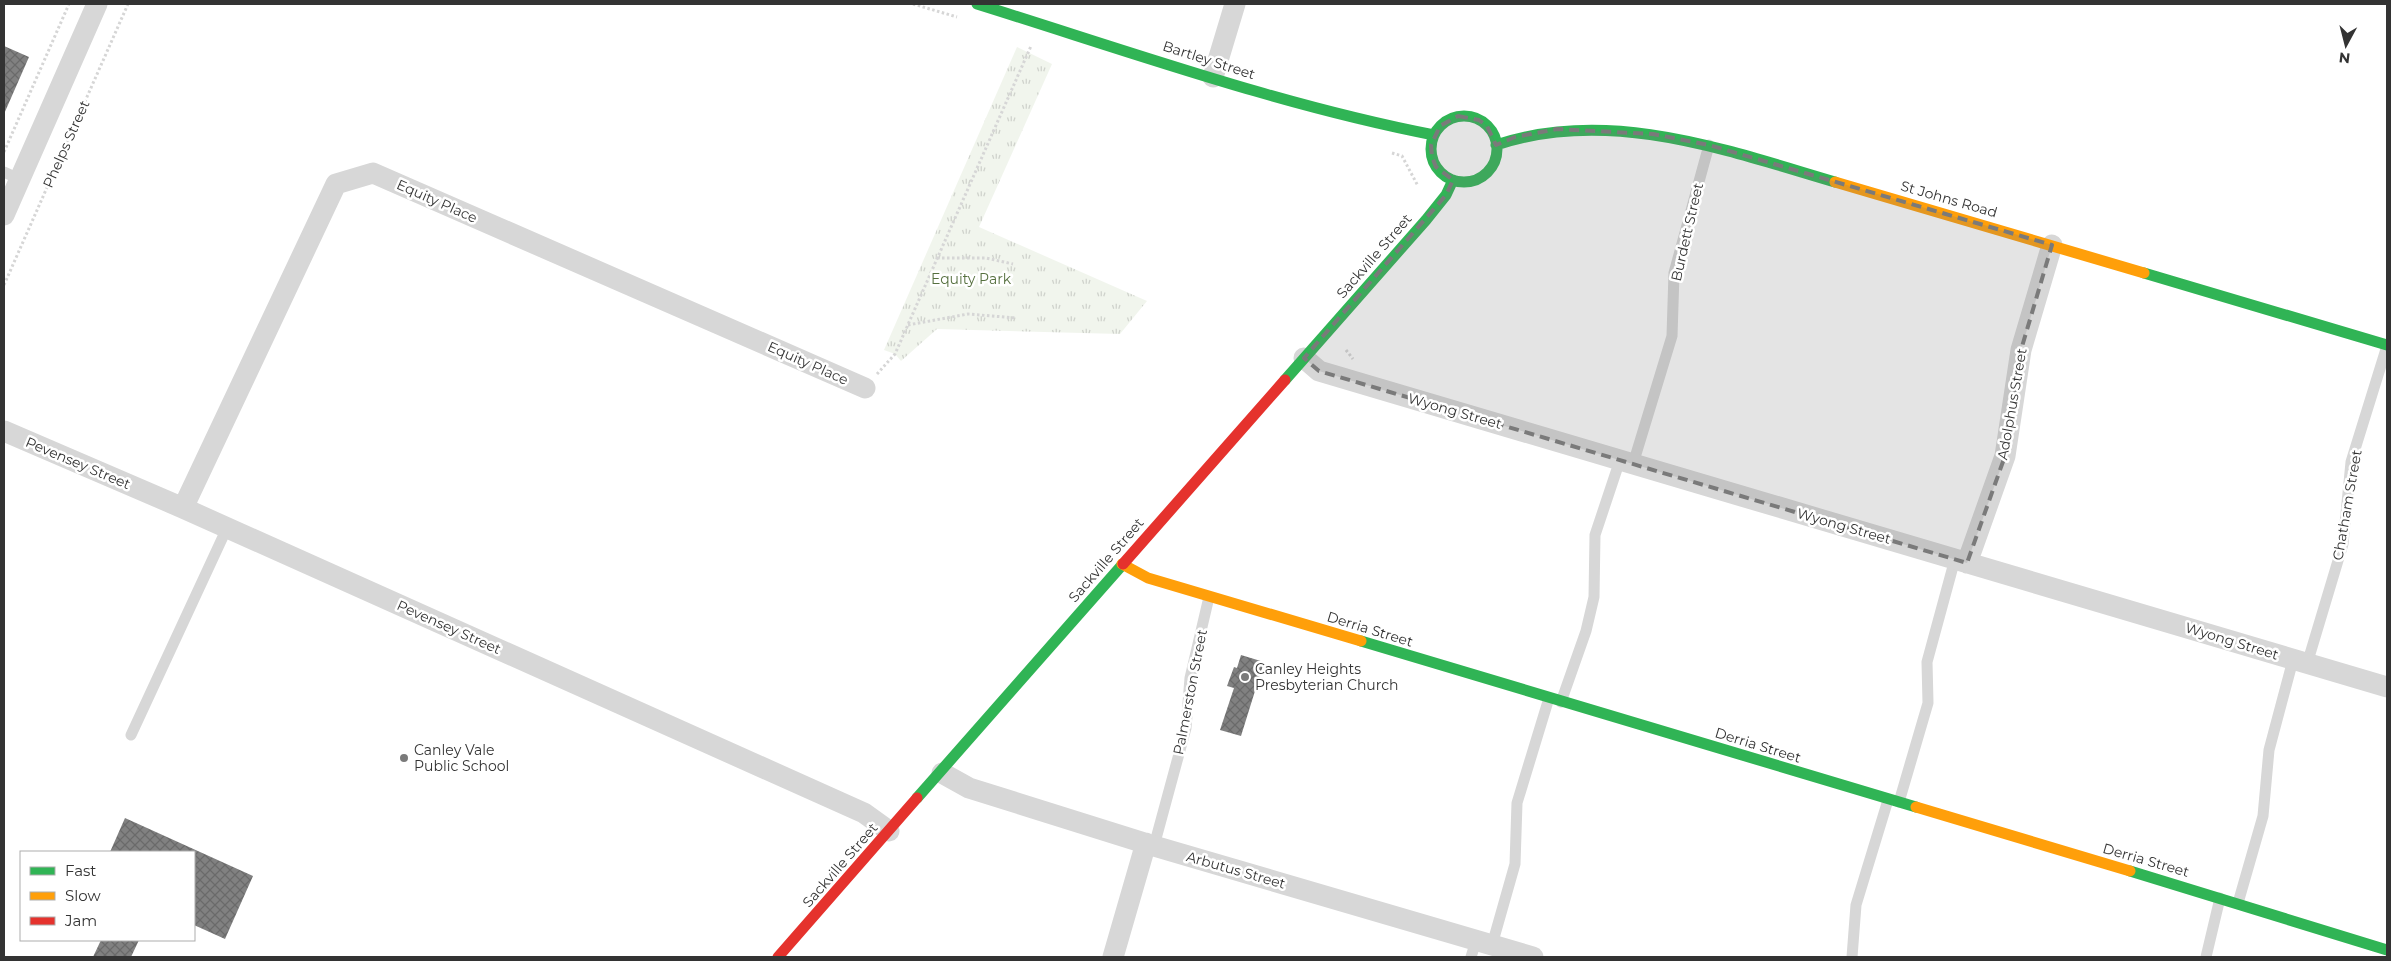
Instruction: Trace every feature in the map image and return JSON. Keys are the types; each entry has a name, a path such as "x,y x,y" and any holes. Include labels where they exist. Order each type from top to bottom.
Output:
{"main road":[{"name":"Bartley Street","path":"978,4 1294,102 1362,121 1434,135"},
{"path":"1458,116 1469,117 1487,126 1496,144 1496,156 1492,166 1485,174 1464,182 1444,175 1434,162 1431,145 1434,135 1440,126 1458,116"},
{"name":"St Johns Road","path":"1496,144 1515,137 1557,129 1654,134 1708,145 2387,345"},
{"name":"Sackville Street","path":"778,957 942,773 1122,564 1426,220 1446,195 1454,180"},
{"name":"Derria Street","path":"1122,564 1142,576 2238,903 2387,950"}],"street":[{"name":"Phelps Street","path":"4,215 12,175 97,4"},
{"path":"1213,77 1235,4"},
{"name":"Equity Place","path":"183,508 336,184 373,173 865,388"},
{"name":"Adolphus Street","path":"1961,561 2005,456 2021,350 2052,245"},
{"name":"Wyong Street","path":"1304,358 1320,372 2387,687"},
{"name":"Pevensey Street","path":"4,431 183,508 864,813 889,831"},
{"name":"Arbutus Street","path":"942,773 969,788 1480,948 1533,957"},
{"name":"Palmerston Street","path":"1113,957 1150,844"}],"lane":[{"name":"Burdett Street","path":"1561,702 1586,631 1594,597 1595,535 1627,462 1672,336 1674,273 1708,145"},
{"name":"Chatham Street","path":"2238,903 2263,816 2268,750 2343,544 2351,462 2387,345"},
{"path":"131,735 227,528"},
{"name":"Adolphus Street","path":"1852,957 1856,905 1928,703 1927,662 1961,561"},
{"name":"Palmerston Street","path":"1150,844 1186,728 1190,678 1209,596"},
{"path":"1480,948 1515,864 1517,803 1549,698"},
{"path":"2206,957 2220,898"}],"path":[{"path":"4,152 69,4"},
{"name":"Phelps Street","path":"4,284 128,4"},
{"path":"865,388 895,354 1034,40"},
{"path":"937,258 986,258 1013,264"},
{"path":"908,325 968,314 1016,318"},
{"path":"1346,350 1356,363"}],"highlighted area":[{"path":"1458,116 1479,120 1487,126 1496,145 1515,137 1557,129 1653,134 1709,145 2052,245 2021,350 2005,456 1967,563 1319,371 1304,358 1446,195 1453,180 1436,167 1432,157 1431,145 1440,126"}],"green space":[{"name":"Equity Park","path":"1017,47 1052,64 979,227 1147,301 1120,334 937,329 901,361 895,354 884,350"}],"building":[{"path":"4,46 29,57 4,114"},
{"name":"Canley Heights Presbyterian Church","path":"1241,655 1264,662 1241,736 1220,730 1234,688 1227,686 1234,667 1237,668"},
{"path":"125,818 253,876 225,939 195,925 195,851 110,851"},
{"path":"101,941 139,941 131,957 93,957"}],"traffic: fast":[{"path":"977,4 1261,93 1376,123 1434,135"},
{"path":"1464,116 1476,119 1487,126 1494,137 1497,149 1494,161 1487,172 1476,179 1464,182 1452,179 1441,172 1434,161 1431,149 1434,137 1441,126 1452,119 1464,116"},
{"path":"1496,145 1539,134 1581,130 1624,132 1667,137 1710,146 1835,182"},
{"path":"1285,380 1426,220 1446,195 1453,180"},
{"path":"2144,273 2387,345"},
{"path":"917,798 1123,564"},
{"path":"1361,641 1916,807"},
{"path":"2130,871 2387,950"}],"traffic: slow":[{"path":"1835,182 2144,273"},
{"path":"1122,564 1148,578 1361,641"},
{"path":"1916,807 2130,871"}],"traffic: jam":[{"path":"1123,564 1285,380"},
{"path":"778,957 917,798"}],"place":[{"name":"Canley Heights Presbyterian Church","path":"1245,677"},
{"name":"Canley Vale Public School","path":"404,758"}]}
